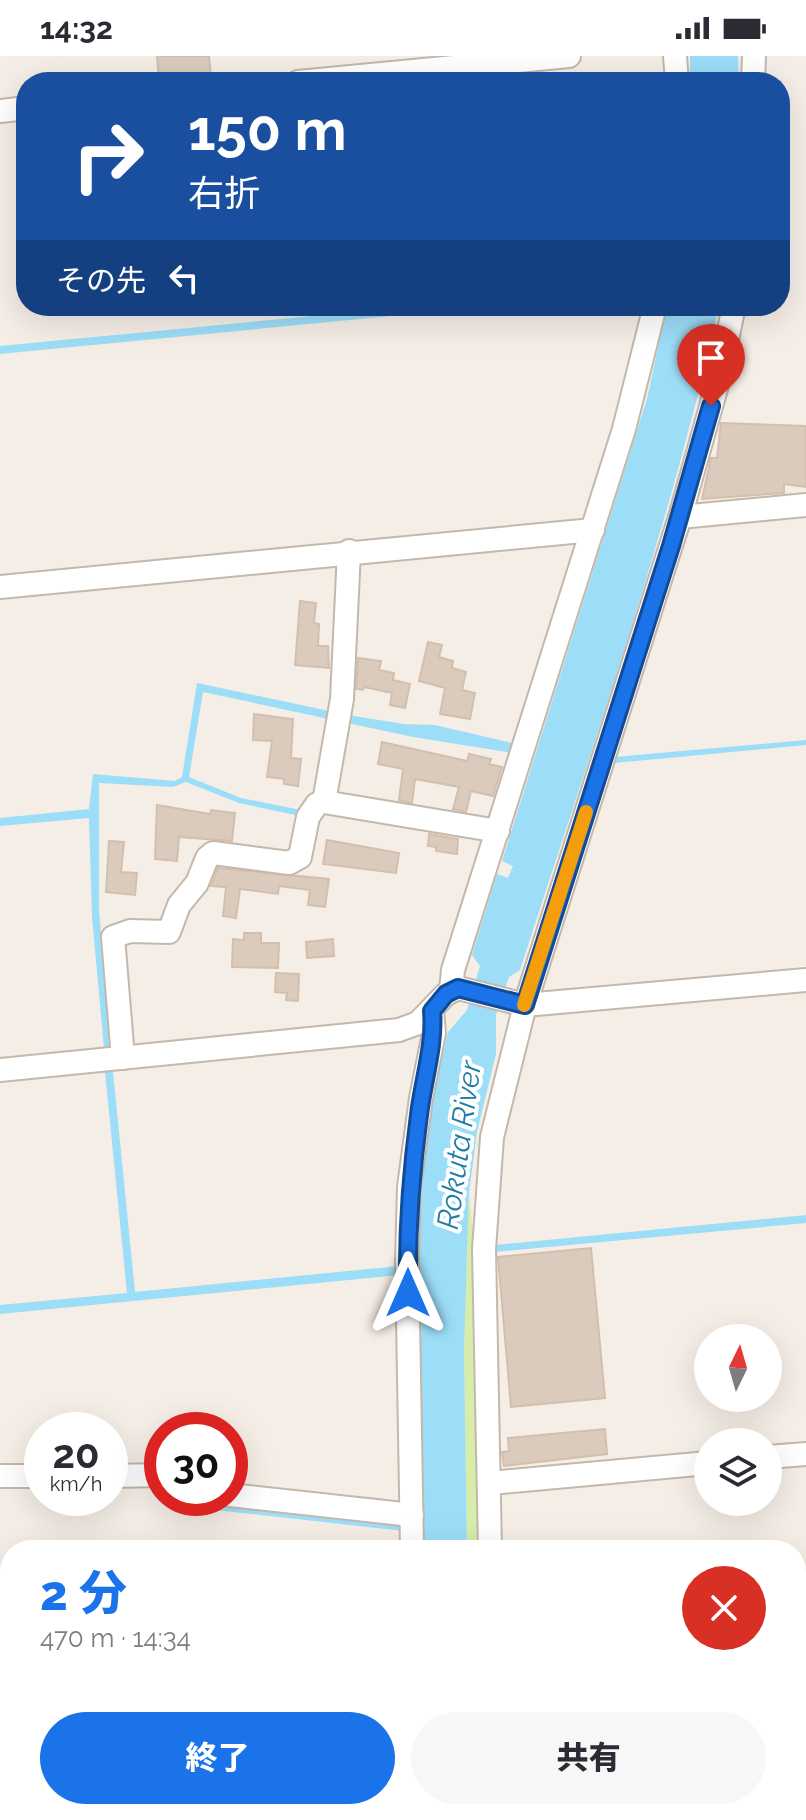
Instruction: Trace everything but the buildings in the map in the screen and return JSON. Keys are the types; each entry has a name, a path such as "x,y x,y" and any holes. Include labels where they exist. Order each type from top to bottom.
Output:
{"street":[{"path":"402,72 569,56"},
{"path":"459,989 453,970 624,429 652,316"},
{"path":"490,1540 484,1249 492,1137 516,1004 680,517 719,378 732,316"},
{"path":"680,517 806,505"},
{"path":"0,587 349,551 593,530"},
{"path":"324,802 339,717 349,551"},
{"path":"123,1058 113,937 130,931 169,932 179,905 197,883 207,858 213,853 289,863 296,861 300,857 308,817 317,804 324,802 498,831"},
{"path":"459,989 516,1004 806,980"},
{"path":"0,1070 371,1035 418,1023 459,989"},
{"path":"412,1540 407,1261 409,1187 421,1098 434,1033 432,1011"},
{"path":"782,1456 806,1454"},
{"path":"490,1483 694,1464"},
{"path":"0,1476 24,1476"},
{"path":"248,1497 412,1515"}],"green space":[{"path":"469,1192 475,1257 481,1540 467,1540 464,1350"}],"water":[{"path":"690,56 738,56 739,72 690,72"},
{"path":"312,316 391,316 0,354 0,346"},
{"name":"Rokuta River","path":"665,316 717,316 677,474 627,640 520,970 509,977 496,1015 496,1054 477,1132 469,1192 464,1350 467,1540 421,1540 418,1271 423,1171 434,1092 448,1032 467,1010 480,966 472,955 497,874 508,878 513,866 502,861 647,399"},
{"path":"197,683 348,715 404,724 435,725 517,744 513,753 413,737 203,692 189,777 241,798 301,810 300,816 239,803 186,782 173,787 99,783 99,910 111,1047 104,1048 92,917 89,818 0,826 0,818 89,809 93,774 175,781 182,777"},
{"path":"806,740 806,745 614,763 614,757"},
{"path":"105,1072 113,1072 135,1292 399,1266 400,1275 0,1314 0,1305 127,1293"},
{"path":"806,1215 806,1223 495,1252 494,1245"},
{"path":"248,1508 404,1524 404,1531 248,1514"}],"slow traffic":[{"path":"524,1005 586,812"}],"route":[{"path":"408,1293 409,1187 421,1098 434,1033 432,1011 446,994 458,988 525,1005 671,546 711,406"}]}
